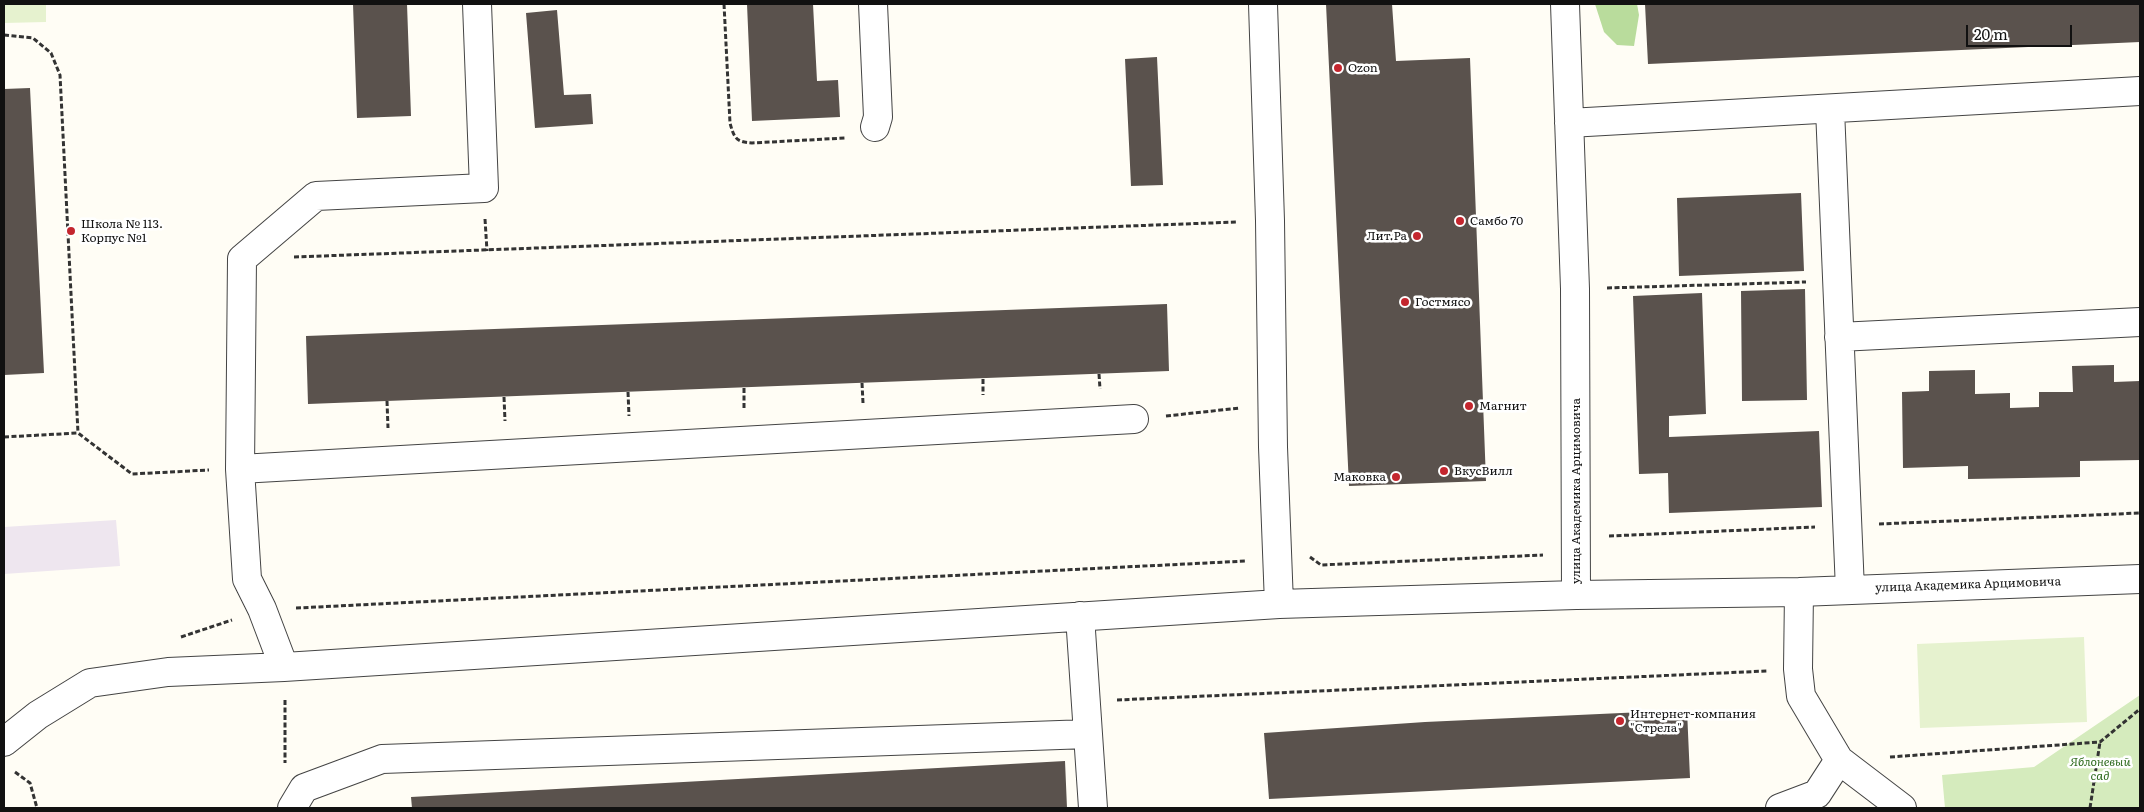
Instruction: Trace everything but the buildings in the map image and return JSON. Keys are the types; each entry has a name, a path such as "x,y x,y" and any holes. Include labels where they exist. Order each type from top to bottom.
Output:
{"street":[{"path":"284,667 262,609 247,579 240,469 242,259 316,196 484,188 477,4"},
{"path":"873,4 878,117 875,127"},
{"path":"1263,4 1270,221 1272,404 1279,604"},
{"name":"улица Академика Арцимовича","path":"1565,4 1574,289 1576,595 1799,592 2140,578"},
{"path":"1569,123 2140,91"},
{"path":"1830,109 1850,590"},
{"path":"1839,337 2140,322"},
{"path":"240,469 1134,420"},
{"path":"1799,592 1798,670 1801,696 1839,760 1902,808"},
{"path":"7,755 38,714 90,683 168,672 284,667 1279,604 1576,595"},
{"path":"1080,616 1093,808"},
{"path":"292,808 304,788 382,759 1088,734"},
{"path":"1780,808 1818,794 1839,760"}],"path":[{"path":"724,4 730,123 733,136 741,142 752,143 852,138 865,136 875,127"},
{"path":"4,35 33,38 51,53 60,75 78,433"},
{"path":"291,258 1270,221"},
{"path":"1574,289 1837,281"},
{"path":"1134,420 1272,404"},
{"path":"4,437 78,433 132,474 240,469"},
{"path":"1276,532 1321,565 1576,553"},
{"path":"178,638 262,609 1277,560"},
{"path":"284,667 285,770"},
{"path":"1087,702 1798,670"},
{"path":"1888,757 2100,742 2140,710"},
{"path":"2090,808 2100,742"},
{"path":"7,755 30,783 37,808"}],"shaded area":[{"path":"116,520 120,566 4,574 4,527"}],"green space":[{"path":"4,4 46,4 46,22 4,23"},
{"path":"1595,4 1637,4 1639,15 1634,46 1617,45 1604,32"},
{"path":"2084,637 2087,722 1920,728 1917,644"},
{"name":"Яблоневый сад","path":"2140,695 2140,808 1945,808 1942,775 2034,767"}],"place":[{"name":"Ozon","path":"1338,68"},
{"name":"Самбо 70","path":"1460,221"},
{"name":"Школа № 113. Корпус №1","path":"71,231"},
{"name":"Лит.Ра","path":"1417,236"},
{"name":"Гостмясо","path":"1405,302"},
{"name":"Магнит","path":"1469,406"},
{"name":"ВкусВилл","path":"1444,471"},
{"name":"Маковка","path":"1396,477"},
{"name":"Интернет-компания \"Стрела\"","path":"1620,721"}]}
